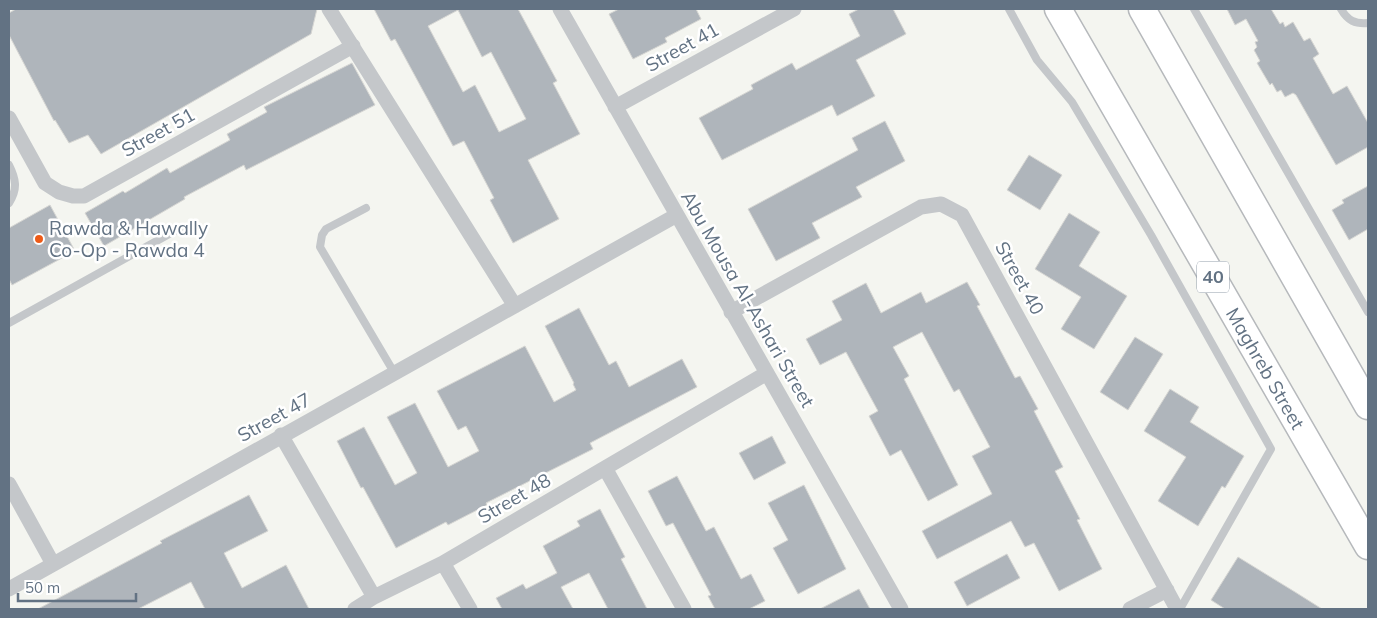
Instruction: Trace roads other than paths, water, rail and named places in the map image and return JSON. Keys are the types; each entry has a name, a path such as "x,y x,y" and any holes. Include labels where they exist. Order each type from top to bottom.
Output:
{"highway":[{"name":"Maghreb Street","path":"1058,9 1363,536 1368,553"},
{"path":"1142,9 1368,406"}],"street":[{"path":"329,9 514,306"},
{"name":"Abu Mousa Al-Ashari Street","path":"560,9 901,609"},
{"name":"Street 41","path":"615,106 794,9"},
{"name":"Street 51","path":"9,118 44,183 59,192 73,196 84,196 353,46"},
{"name":"Street 40","path":"732,312 921,207 941,204 962,215 1179,609"},
{"name":"Street 47","path":"9,589 677,215"},
{"name":"Street 48","path":"354,609 443,563 767,373"},
{"path":"282,436 374,597"},
{"path":"605,468 684,609"},
{"path":"9,484 53,564"},
{"path":"443,563 470,609"},
{"path":"1130,609 1167,590"}],"lane":[{"path":"1009,9 1037,60 1072,102 1146,226 1272,449 1179,609"},
{"path":"1194,9 1368,312"},
{"path":"1341,9 1350,21 1368,23"},
{"path":"9,165 14,178 15,192 9,203"},
{"path":"366,208 326,229 322,235 320,247 395,374"},
{"path":"9,323 180,228"}],"place":[{"name":"Rawda & Hawally Co-Op - Rawda 4","path":"39,239"}]}
